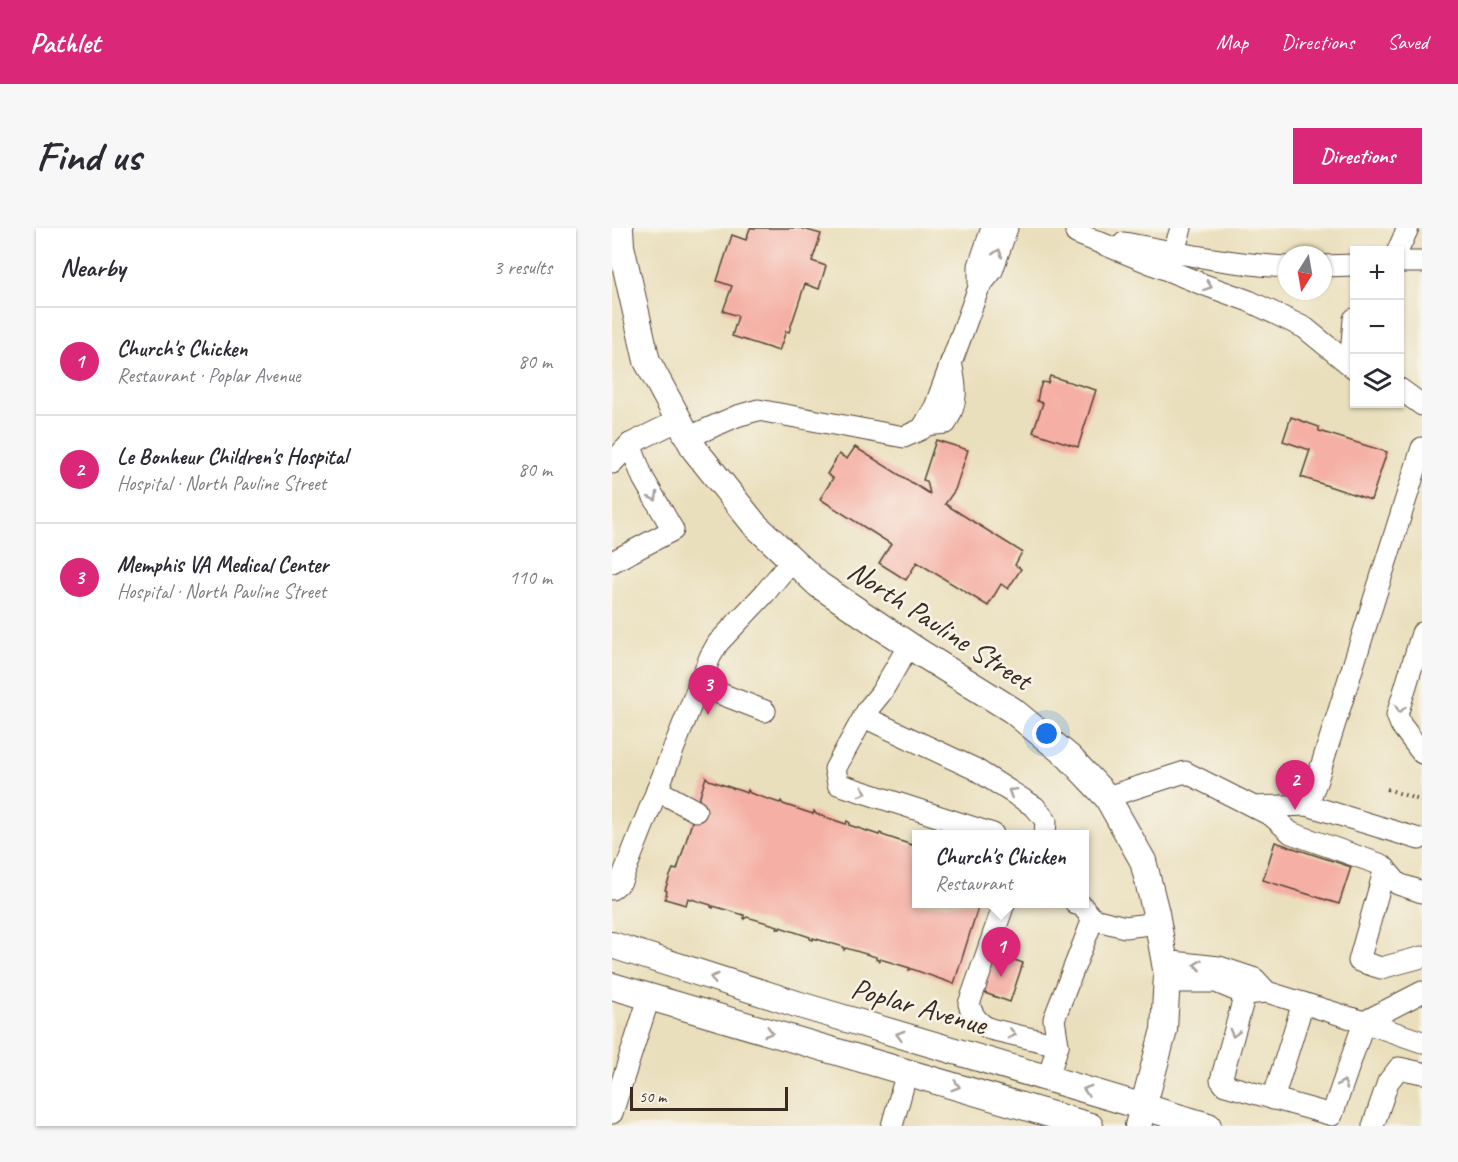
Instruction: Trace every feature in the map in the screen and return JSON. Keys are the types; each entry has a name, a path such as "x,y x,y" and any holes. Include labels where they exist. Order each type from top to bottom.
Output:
{"main road":[{"name":"North Pauline Street","path":"620,228 621,284 647,361 695,450 755,525 819,585 914,649 1012,710 1069,757 1107,797 1143,861 1158,922 1165,972 1164,1030 1141,1116"},
{"name":"Poplar Avenue","path":"612,945 803,1006 1048,1078 1141,1116 1208,1126"},
{"path":"612,986 1090,1126"}],"street":[{"path":"979,287 979,266 992,228"},
{"path":"612,463 630,444 758,410 903,437 922,429 935,407 979,287 992,272 1006,228"},
{"path":"1171,262 1181,228"},
{"path":"1390,228 1392,246"},
{"path":"1400,246 1408,228"},
{"path":"1067,231 1171,262 1305,328 1350,365"},
{"path":"1171,262 1278,266"},
{"path":"1404,262 1422,262"},
{"path":"1332,266 1350,265"},
{"path":"1404,390 1422,405"},
{"path":"612,562 673,530 643,478 630,444"},
{"path":"1307,805 1316,783 1422,448"},
{"path":"612,889 621,881 710,657 718,643 765,593 792,560"},
{"path":"1417,747 1401,725 1397,715 1422,633"},
{"path":"914,649 880,693 870,720 835,769 838,784 981,830"},
{"path":"698,684 765,711"},
{"path":"870,720 975,769 1035,807 1046,821 1045,830"},
{"path":"1107,797 1185,772 1272,816 1291,833 1382,865 1398,884 1422,892"},
{"path":"657,790 696,810"},
{"path":"1255,807 1307,805 1419,839"},
{"path":"1385,868 1359,960 1380,968 1422,957"},
{"path":"1002,908 969,1004 972,1015 980,1024 990,1029 1058,1045"},
{"path":"1084,908 1093,919 1125,927 1158,922"},
{"path":"1048,1078 1058,1045 1054,1019 1093,919"},
{"path":"1165,972 1219,967 1255,979 1267,992"},
{"path":"1165,972 1216,982 1245,994 1267,992 1422,1042"},
{"path":"1245,994 1221,1080 1225,1085 1332,1115 1364,1022 1422,992"},
{"path":"612,1113 649,998"},
{"path":"1273,1099 1303,1003"},
{"path":"1373,1126 1388,1082 1399,1068 1422,1073"},
{"path":"891,1126 907,1072"}],"path":[{"path":"1387,789 1422,801"}],"building":[{"path":"750,228 800,228 821,234 812,261 826,266 819,289 805,284 789,332 786,331 779,351 732,336 738,316 723,311 732,286 717,281 732,235 746,240"},
{"path":"1050,376 1096,390 1078,447 1033,432 1043,403 1037,401 1039,391 1042,382 1048,383"},
{"path":"1291,417 1319,427 1319,431 1387,452 1371,500 1301,477 1310,450 1283,441"},
{"path":"936,440 968,450 955,490 945,504 1022,552 1015,565 1021,569 1008,589 1001,584 988,606 917,562 906,580 879,563 891,544 820,499 833,478 827,474 839,454 847,459 855,447 930,494 927,481 923,480"},
{"path":"706,777 709,780 747,793 748,790 750,793 780,803 781,801 783,804 813,814 814,811 816,814 846,824 847,821 849,825 912,845 912,908 978,908 954,984 912,969 909,970 910,968 880,959 880,961 876,957 846,948 844,950 844,947 813,938 813,940 780,927 777,929 778,926 747,917 744,919 744,915 713,906 713,908 711,905 688,898 686,905 665,899 667,891 665,890 673,869 677,870"},
{"path":"1275,842 1351,867 1339,904 1263,880"},
{"path":"992,952 1023,963 1010,1002 979,991"}],"place":[{"name":"Memphis VA Medical Center","path":"708,715"},
{"name":"Le Bonheur Children's Hospital","path":"1295,810"},
{"name":"Church's Chicken","path":"1001,977"}]}
